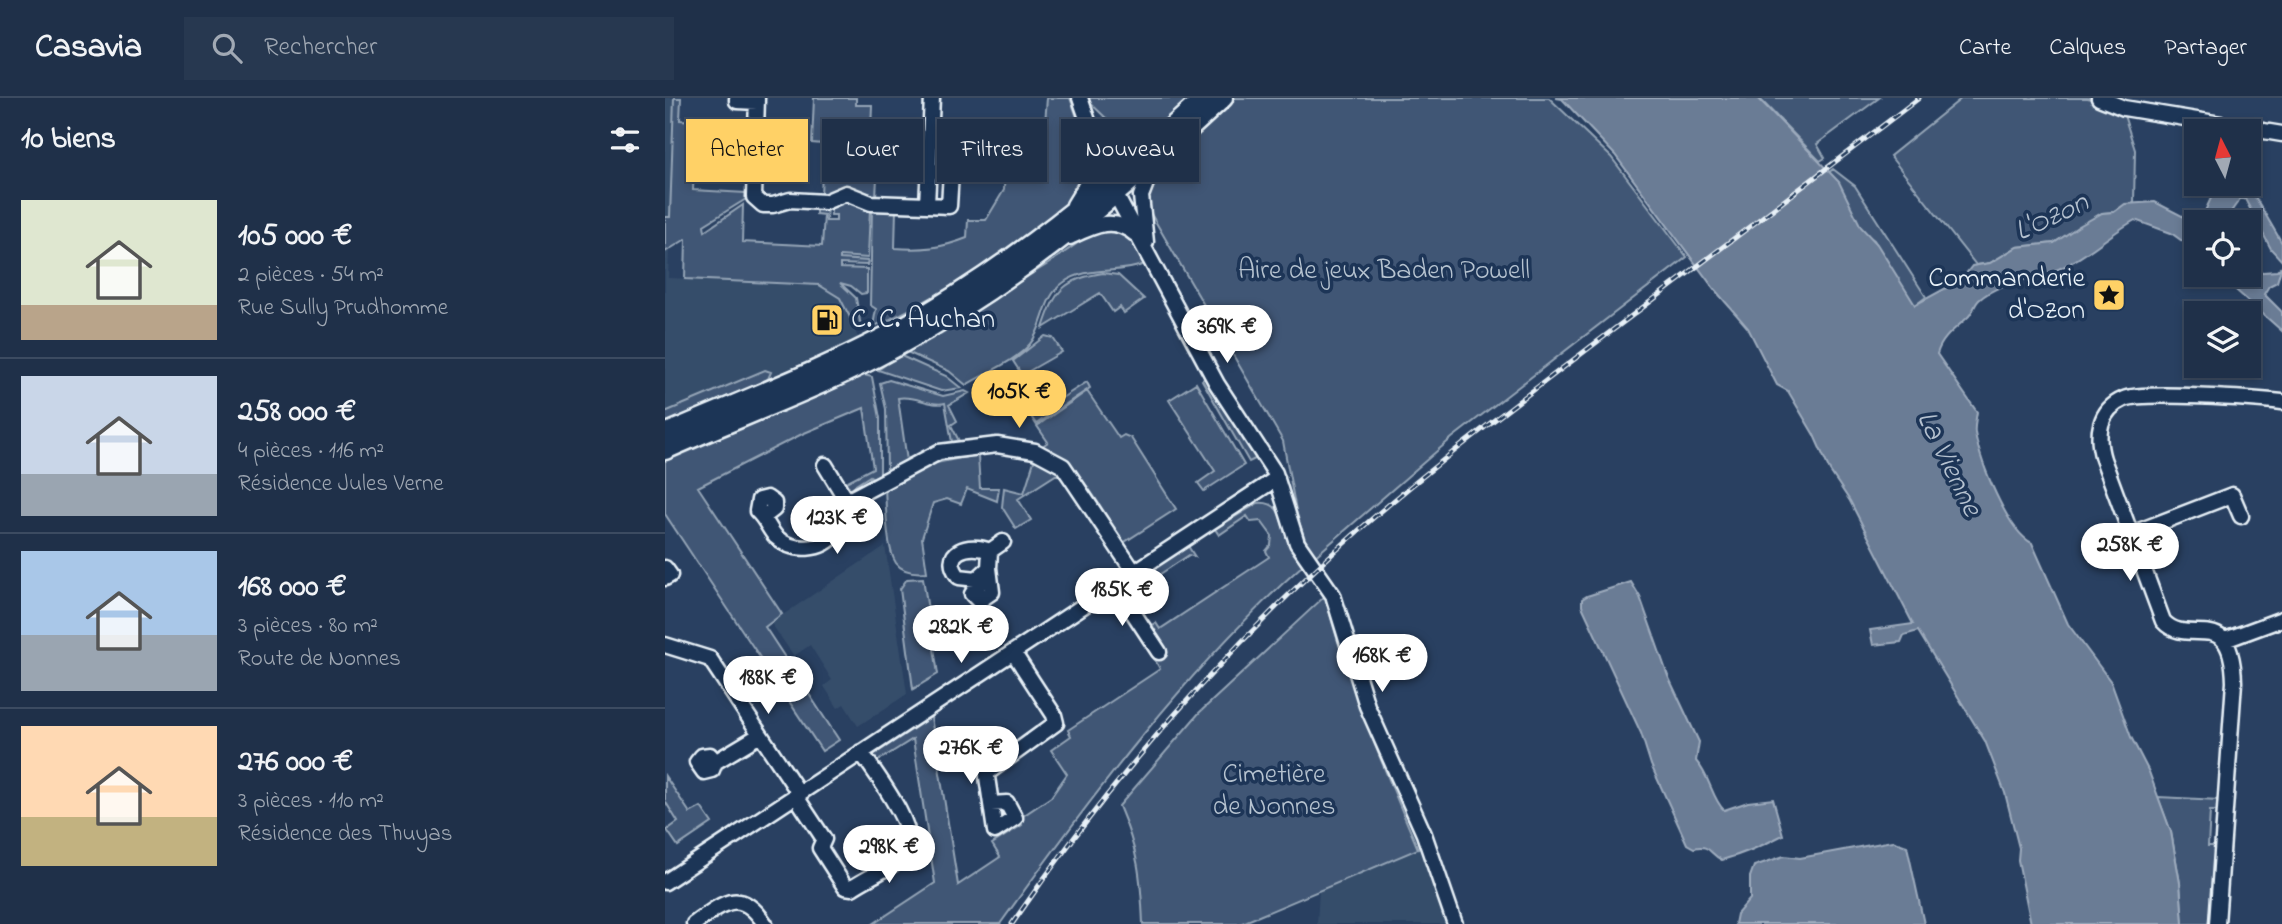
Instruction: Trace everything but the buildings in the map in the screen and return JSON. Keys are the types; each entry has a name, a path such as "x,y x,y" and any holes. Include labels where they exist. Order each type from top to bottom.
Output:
{"main road":[{"path":"1182,119 1205,98"},
{"path":"1199,121 1223,98"},
{"path":"665,450 895,347 1011,277 1061,242 1120,182"},
{"path":"665,434 894,332 1034,243 1122,182"}],"street":[{"path":"737,98 737,101 757,100 754,197 762,205 790,200 825,202 846,193 871,203 949,206 951,172 928,170"},
{"path":"927,205 932,98"},
{"path":"1080,98 1087,119"},
{"path":"2099,98 2137,111 2282,134"},
{"path":"1034,243 1084,191 1086,182"},
{"path":"1116,182 1153,263 1217,384 1277,478 1297,543 1333,596 1367,706 1424,834 1455,924"},
{"path":"1141,239 1145,182"},
{"path":"1061,242 1093,226 1107,223 1122,225 1141,239"},
{"path":"2282,402 2132,396 2115,404 2103,419 2099,445 2163,621 2175,629 2204,631 2225,640 2282,619"},
{"path":"765,516 772,532 785,544 813,547 826,542 837,531 847,501 939,452 997,445 1035,452 1063,466 1134,572"},
{"path":"825,465 847,501"},
{"path":"665,882 1277,478"},
{"path":"2131,534 2232,495 2241,516"},
{"path":"990,551 1003,542"},
{"path":"970,545 990,551 989,568 980,586 958,577 953,570 953,559 960,549 970,545"},
{"path":"665,568 670,575 665,578"},
{"path":"1115,585 1159,652"},
{"path":"2217,924 2234,682 2232,660 2225,640"},
{"path":"665,645 710,659 824,839 820,848 845,887 852,888 905,853 910,844 908,826 861,752"},
{"path":"991,804 987,773 1055,723 1054,715 1013,652"},
{"path":"715,762 760,735"},
{"path":"694,924 737,900 750,904 765,924"}],"shaded area":[{"path":"665,98 674,98 668,278 819,285 836,294 844,303 858,338 665,423"},
{"path":"885,546 907,694 858,726 844,704 838,708 824,686 832,680 810,645 794,656 771,623"},
{"path":"1423,848 1449,924 1317,924 1319,891"}],"green space":[{"path":"674,98 681,98 680,120 686,120 686,182 693,182 693,190 746,193 746,199 704,225 705,231 743,205 742,242 822,246 824,215 816,214 816,206 827,206 826,221 836,221 836,215 831,215 831,207 842,199 870,208 868,258 840,256 840,259 868,261 867,265 840,264 840,268 867,269 867,293 861,294 851,286 840,283 856,298 861,327 854,325 840,298 819,285 685,279 686,239 665,252 665,217 670,217"},
{"path":"814,98 856,98 856,105 872,105 871,119 822,119 822,144 812,143"},
{"path":"1047,98 1070,98 1077,119 1061,119 1061,182 1082,182 1072,200 1010,250 916,306 873,326 876,309 870,305 872,208 896,209 895,248 932,247 967,238 968,220 986,220 1004,190 1004,182 1047,182"},
{"path":"1085,98 1190,98 1166,119 1107,119"},
{"name":"Aire de jeux Baden Powell","path":"1229,98 1549,98 1611,157 1687,257 1452,438 1312,559 1297,516 1283,441 1151,214 1148,215 1145,201 1151,182 1199,182 1199,126"},
{"path":"1759,98 1879,98 1817,144 1825,158 1820,161"},
{"path":"1962,98 2088,98 2123,112 2135,150 2134,203 2114,212 2102,213 2054,243 2017,247 1990,263 1976,265 1890,156"},
{"path":"1833,169 1855,186 1926,297 1913,307 1874,240 1861,231 1828,173"},
{"path":"822,170 822,182 877,182 876,197 821,197"},
{"path":"1112,228 1129,237 1145,264 1082,274 1063,283 1051,296 1035,337 1008,362 966,385 949,371 905,351 1048,264 1089,235"},
{"path":"1103,273 1118,275 1144,299 1124,313 1120,307 1113,312 1100,293 1043,328 1062,289 1078,279"},
{"path":"1045,336 1053,338 1062,352 1022,375 1013,361"},
{"path":"899,355 946,376 961,388 941,391 878,370"},
{"path":"765,370 771,372 768,379 665,429 665,412"},
{"path":"864,375 872,377 880,418 880,476 875,479 870,476 854,486 858,489 849,490 842,484 873,468 864,408 802,434 698,487 782,614 765,627 839,740 822,751 665,514 665,458 831,386"},
{"path":"1207,377 1257,458 1249,462 1202,380"},
{"path":"889,380 943,396 965,391 969,393 949,405 957,421 951,425 959,441 952,442 945,403 898,398 907,461 887,472 886,409 880,383"},
{"path":"1087,382 1090,388 1036,424 1018,397 1030,389 1046,408"},
{"path":"1196,383 1244,465 1204,491 1198,483 1215,471 1169,400"},
{"path":"1087,391 1119,438 1124,435 1131,438 1176,509 1123,543 1077,474 1054,453 1041,447 1048,442 1037,426"},
{"path":"986,453 978,456 980,488 999,488 997,501 967,489 961,504 947,499 933,503 922,538 927,572 902,569 896,563 888,537 885,486 931,464"},
{"path":"1028,457 1055,469 1063,480 1057,474 1018,499 1031,520 1016,529 1002,507 1004,488 1024,493 1034,461"},
{"path":"1258,503 1272,505 1276,509 1289,543 1304,564 1220,647 1142,736 1069,829 1000,924 873,924 935,883 913,739 873,764 869,758 931,717 958,885 1000,857 992,844 1022,825 1020,818 1051,797 1067,774 1051,750 1071,736 1068,730 1160,669 1155,660 1158,657 1153,625 1156,623 1160,629 1269,557 1266,551 1271,545 1272,536 1261,521 1251,522 1247,516 1219,535 1215,529"},
{"path":"1188,546 1195,557 1189,555 1133,592 1135,596 1131,598 1124,588"},
{"path":"923,578 938,674 913,689 900,589 907,579"},
{"name":"Cimetière de Nonnes","path":"1325,596 1355,693 1418,849 1240,924 1143,924 1137,864 1119,806 1199,713"},
{"path":"665,776 690,813 701,807 712,823 678,846 667,830 678,822 665,801"},
{"path":"2158,797 2219,800 2219,811 2210,811 2208,846 2217,846 2211,924 2183,924 2180,883 2171,832"}],"water":[{"name":"La Vienne","path":"1556,98 1758,98 1839,182 1861,227 1877,244 1915,305 1961,280 1972,266 1990,263 2017,247 2054,243 2102,213 2114,212 2125,204 2155,202 2184,217 2184,242 2171,233 2135,220 2053,272 2009,284 1988,293 1946,338 1937,354 1977,412 1975,430 1978,445 2004,510 2013,525 2032,543 2068,624 2111,682 2171,832 2180,883 2183,924 2031,924 2018,860 2019,848 2005,793 1985,741 1918,631 1904,635 1901,642 1873,645 1870,630 1913,624 1850,501 1830,471 1814,435 1788,391 1777,385 1748,328 1715,290 1615,155 1562,99"},
{"path":"2212,196 2255,196 2282,243 2282,261 2271,249 2261,230 2261,210 2251,210 2245,199 2240,199 2232,210 2206,210"},
{"path":"2282,266 2277,282 2269,286 2264,294 2282,312 2282,331 2261,312 2261,301 2248,301 2232,287 2261,287 2261,272 2277,271"},
{"path":"1631,582 1640,597 1668,676 1699,742 1696,761 1705,773 1720,805 1724,810 1748,802 1773,799 1783,835 1722,860 1707,848 1694,848 1687,844 1651,765 1641,733 1582,606 1582,599 1587,596"},
{"path":"1892,841 1907,846 1924,924 1735,924 1737,914 1750,899 1750,877 1754,866 1784,856 1800,858"}],"railway":[{"path":"1012,924 1081,828 1155,737 1234,650 1318,567 1418,480 1487,425 1919,98"}],"place":[{"name":"Commanderie d'Ozon","path":"2109,295"},
{"name":"C. C. Auchan","path":"827,320"}],"water label":[{"name":"L'Ozon","path":"2052,218"}]}
